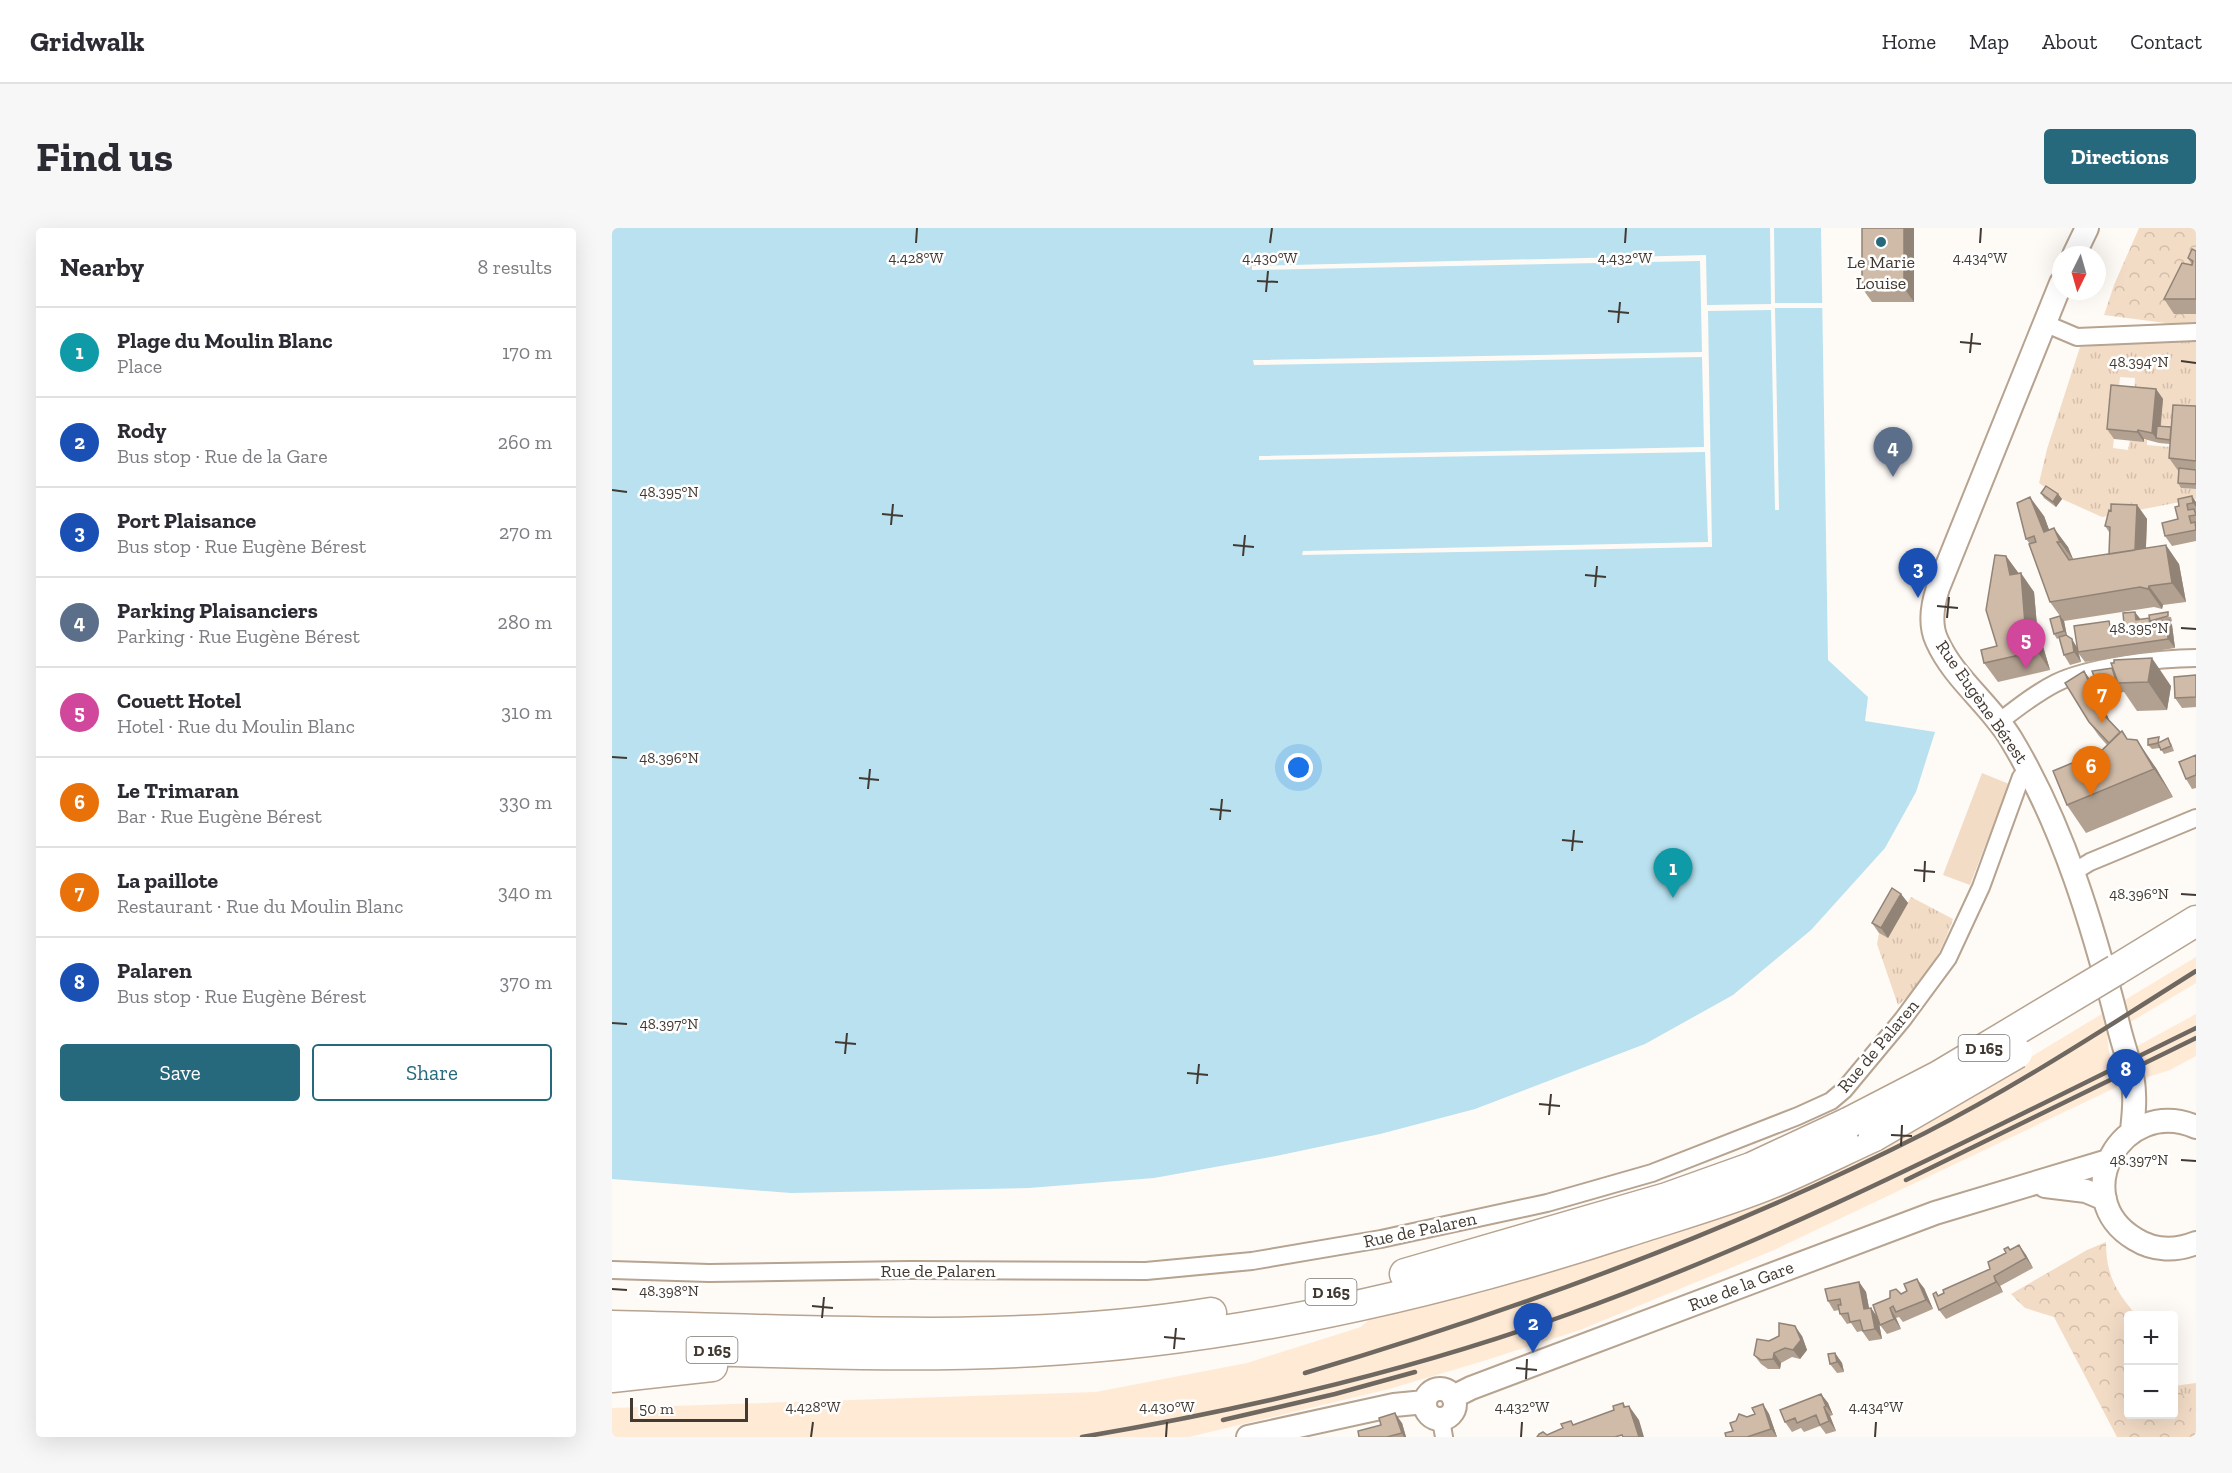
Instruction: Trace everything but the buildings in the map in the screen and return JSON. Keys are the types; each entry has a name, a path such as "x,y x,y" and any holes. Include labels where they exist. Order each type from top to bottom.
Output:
{"highway":[{"name":"D 165","path":"2119,978 2196,921"},
{"name":"D 165","path":"612,1348 924,1354 1035,1351 1168,1340 1342,1310 1481,1276 1773,1183 1862,1129 1939,1076 2119,978 2196,942"},
{"name":"D 165","path":"612,1326 787,1330 1023,1331 1196,1315 1314,1296 1437,1267 1667,1198 1862,1129"},
{"path":"612,1307 787,1330"},
{"path":"612,1377 726,1365 813,1352"}],"main road":[{"path":"2078,246 2087,228"},
{"name":"Rue Eugène Bérest","path":"2054,300 1933,605 1932,623 1936,640 1962,679 1999,722 2031,772 2072,873 2083,901 2134,1092 2132,1131"},
{"path":"2134,1092 2147,1107 2187,1123"},
{"path":"2187,1123 2147,1124 2132,1131 2117,1144 2108,1161 2103,1182 2105,1199 2112,1221 2126,1234 2144,1245 2170,1250 2196,1243"},
{"name":"Rue de la Gare","path":"1454,1397 1471,1388 1860,1240 1935,1213 2032,1186 2108,1161"},
{"name":"Rue de la Gare","path":"2032,1186 2066,1187 2086,1191 2105,1199"},
{"path":"1440,1389 1449,1392 1454,1397 1454,1412 1442,1428 1429,1414 1425,1402 1427,1394 1440,1389"},
{"path":"1248,1437 1394,1405 1425,1402"}],"street":[{"path":"2044,323 2077,337 2196,332"},
{"path":"1999,722 2053,685 2084,673 2171,659 2196,658"},
{"name":"Rue de Palaren","path":"612,1270 709,1274 1158,1270 1252,1261 1381,1239 1547,1203 1652,1173 1831,1101 1844,1089 1903,1019 1947,958 1981,887 2021,777"},
{"path":"2072,873 2090,862 2196,818"}],"shaded area":[{"path":"2196,957 2196,983 2107,1036 2110,1061 2196,1014 2196,1056 2170,1070 2119,1086 1774,1250 1580,1330 1480,1362 1389,1389 1189,1437 612,1437 612,1408 1096,1392 1247,1363 1361,1327 1369,1320 1484,1292 1637,1244 1764,1199 1910,1130"}],"green space":[{"path":"2139,228 2196,228 2196,327 2104,315 2114,285"},
{"path":"2196,339 2196,411 2183,427 2161,425 2163,399 2134,396 2135,378 2120,377 2113,448 2128,450 2130,440 2147,440 2147,445 2181,448 2181,488 2196,489 2196,499 2102,517 2062,499 2039,483 2047,449 2080,347"},
{"path":"1982,773 2009,784 1970,885 1943,875"},
{"path":"1911,897 1953,919 1932,966 1916,988 1898,1005 1877,944 1879,933 1888,937"},
{"path":"2106,1242 2110,1273 2133,1311 2124,1311 2124,1419 2178,1419 2178,1387 2196,1415 2196,1437 2117,1437 2054,1317 2025,1308 2011,1294 2087,1250"},
{"path":"2196,1383 2196,1415 2178,1391 2178,1385"}],"water":[{"path":"612,228 1821,228 1828,660 1868,697 1865,721 1935,732 1916,792 1885,848 1811,930 1733,995 1645,1044 1475,1109 1380,1134 1154,1178 1029,1188 791,1193 612,1179"}],"pier":[{"path":"1770,228 1774,228 1775,303 1825,303 1825,308 1775,308 1779,510 1775,510 1771,310 1708,311 1712,547 1302,555 1303,551 1708,542 1705,452 1259,460 1259,456 1704,447 1702,357 1254,365 1253,360 1702,352 1700,261 1252,270 1252,266 1706,255 1707,305 1771,304"}],"railway":[{"path":"1305,1373 1542,1296 1621,1267 1775,1204 1960,1115 2062,1055 2196,971"},
{"path":"1082,1437 1267,1401 1389,1371 1510,1335 1569,1314 1730,1251 1887,1180 2196,1028"},
{"path":"1906,1180 2196,1038"},
{"path":"1223,1420 1335,1394 1415,1372"}],"place":[{"name":"Le Marie Louise","path":"1881,242"},
{"name":"Parking Plaisanciers","path":"1893,477"},
{"name":"Port Plaisance","path":"1918,598"},
{"name":"Couett Hotel","path":"2026,669"},
{"name":"La paillote","path":"2102,723"},
{"name":"Le Trimaran","path":"2091,796"},
{"name":"Plage du Moulin Blanc","path":"1673,898"},
{"name":"Palaren","path":"2126,1099"},
{"name":"Rody","path":"1533,1353"}]}
